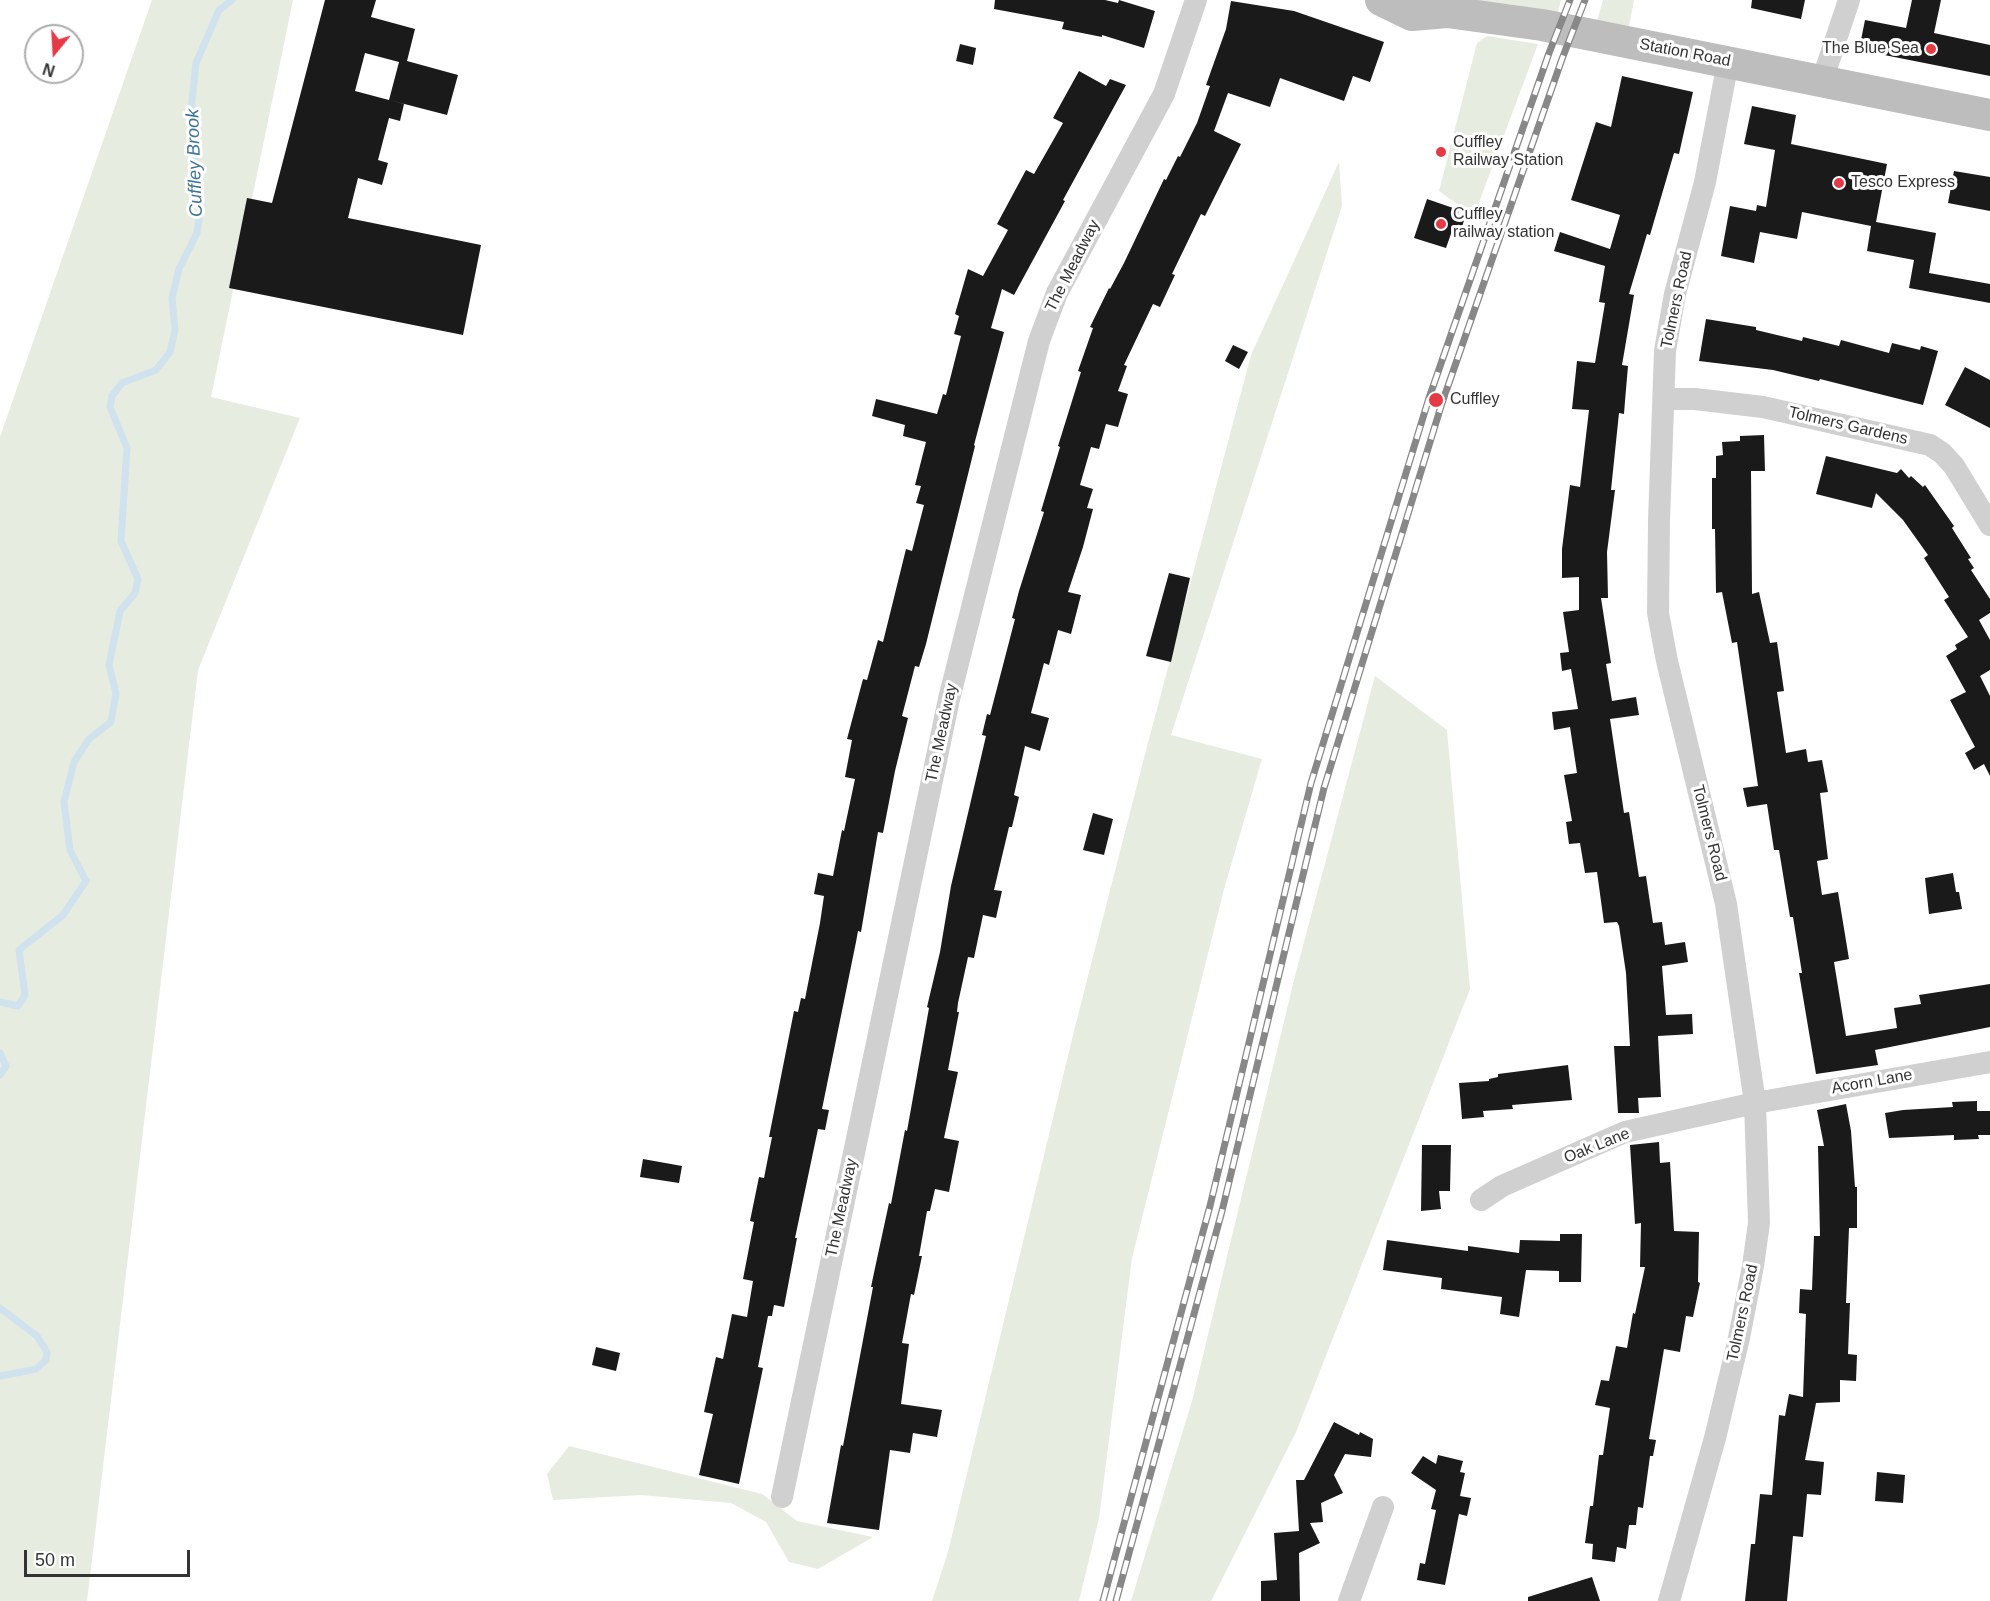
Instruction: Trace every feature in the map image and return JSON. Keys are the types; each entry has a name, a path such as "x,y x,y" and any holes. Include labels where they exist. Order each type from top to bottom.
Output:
{"main road":[{"name":"Station Road","path":"1381,0 1412,15 1447,12 1492,17 1990,115"}],"street":[{"name":"The Meadway","path":"782,1497 949,699 1039,340 1057,292 1164,94 1196,0"},
{"path":"1822,81 1849,0"},
{"name":"Tolmers Road","path":"1669,1601 1715,1438 1739,1338 1759,1223 1755,1103 1726,904 1667,661 1658,613 1665,351 1675,294 1705,182 1728,62"},
{"name":"Tolmers Gardens","path":"1664,399 1695,399 1763,407 1930,445 1954,465 1990,525"},
{"name":"Acorn Lane","path":"1755,1103 1990,1062"},
{"name":"Oak Lane","path":"1481,1200 1502,1186 1624,1132 1755,1103"},
{"path":"1349,1601 1383,1507"}],"shaded area":[{"path":"152,0 293,0 211,397 300,418 198,670 87,1601 0,1601 0,437"},
{"path":"1457,0 1561,0 1557,16"},
{"path":"1603,0 1634,0 1629,26 1597,21"},
{"path":"1487,36 1538,44 1475,213 1467,211 1439,191 1477,43"},
{"path":"1339,162 1342,206 1171,735 1262,759 1224,889 1132,1258 1099,1518 1079,1601 932,1601 948,1552 1075,1027 1251,355"},
{"path":"1375,676 1447,730 1470,989 1296,1432 1211,1601 1131,1601 1192,1401 1296,972"},
{"path":"569,1446 762,1494 797,1521 873,1537 818,1569 789,1562 766,1522 731,1503 641,1495 553,1500 547,1474"}],"building":[{"path":"325,0 376,0 371,17 415,29 407,61 458,75 447,115 389,100 399,62 365,53 355,91 404,104 400,121 389,118 378,160 388,163 382,185 358,178 348,218 481,245 463,335 229,288 247,198 272,203"},
{"path":"995,0 1105,0 1118,3 1119,0 1155,11 1144,48 1102,35 1102,37 1062,29 1064,22 994,9"},
{"path":"1752,0 1805,0 1801,19 1751,8"},
{"path":"1912,0 1941,0 1934,33 1990,45 1990,76 1859,50 1865,20 1906,28"},
{"path":"1231,1 1294,11 1384,42 1370,82 1353,76 1344,101 1280,78 1270,107 1228,93 1214,131 1241,144 1205,216 1201,214 1172,274 1175,275 1160,307 1153,304 1124,365 1127,366 1118,391 1128,394 1118,427 1106,424 1099,449 1091,447 1080,485 1093,489 1087,508 1093,509 1068,592 1081,595 1071,634 1058,630 1049,665 1044,663 1031,713 1049,718 1040,751 1025,746 1014,795 1019,797 1012,827 1009,827 994,890 1002,891 996,918 983,915 974,958 968,957 958,1003 957,1012 959,1012 948,1070 958,1072 944,1138 959,1141 949,1192 935,1189 930,1211 927,1211 919,1256 922,1256 914,1295 911,1294 902,1343 909,1344 901,1404 942,1410 937,1437 913,1433 910,1453 890,1450 879,1530 827,1523 873,1287 871,1287 889,1203 891,1204 905,1130 907,1131 929,1008 927,1007 940,952 951,886 986,736 982,735 987,714 990,715 1015,619 1012,618 1019,591 1044,512 1041,511 1060,447 1058,446 1081,372 1078,371 1093,328 1090,327 1164,179 1166,180 1178,156 1180,157 1197,123 1210,86 1206,85 1226,29"},
{"path":"960,44 976,48 973,65 956,61"},
{"path":"1079,71 1106,86 1110,79 1126,85 1014,295 1002,289 991,328 1004,332 926,644 919,667 915,666 902,716 908,718 883,833 878,832 861,932 858,931 822,1109 829,1110 825,1130 818,1129 795,1238 797,1238 784,1307 774,1305 772,1316 768,1316 758,1367 763,1368 739,1484 699,1475 713,1414 704,1412 716,1357 723,1359 732,1314 747,1317 753,1281 743,1279 754,1222 750,1221 759,1177 764,1178 772,1137 769,1137 794,1011 798,1012 801,998 805,999 820,923 824,896 814,894 818,873 833,876 855,779 845,777 852,740 847,739 863,679 867,680 878,640 883,642 906,549 912,551 924,505 916,503 921,486 915,485 926,442 903,436 905,425 872,416 876,399 937,414 943,394 946,395 961,336 954,334 959,316 955,314 968,269 983,276 1008,230 997,224 1026,170 1034,174 1063,123 1053,118"},
{"path":"1622,76 1693,92 1679,154 1674,153 1650,235 1647,234 1629,294 1634,295 1622,365 1628,366 1624,414 1619,413 1611,490 1615,490 1607,552 1608,598 1601,598 1611,663 1606,664 1612,701 1636,697 1639,715 1610,719 1624,813 1629,812 1639,877 1646,876 1653,923 1662,922 1665,945 1685,942 1688,962 1662,966 1666,1015 1692,1014 1693,1034 1658,1036 1661,1097 1638,1098 1639,1113 1618,1113 1614,1046 1630,1046 1626,973 1619,926 1617,922 1604,923 1597,872 1585,873 1580,843 1569,844 1566,822 1572,821 1564,775 1577,773 1570,727 1554,730 1552,712 1578,709 1571,669 1562,671 1560,653 1569,652 1563,612 1579,610 1579,577 1562,578 1562,549 1570,485 1580,487 1589,410 1572,409 1577,361 1595,363 1605,303 1599,302 1605,266 1554,251 1560,232 1610,249 1620,215 1571,200 1596,122 1611,127"},
{"path":"1752,106 1796,115 1791,144 1887,164 1876,222 1936,233 1929,273 1990,284 1990,303 1909,288 1914,260 1867,251 1871,226 1802,212 1797,239 1760,232 1754,263 1721,256 1730,206 1756,211 1757,205 1766,207 1775,150 1744,144"},
{"path":"1954,171 1990,177 1990,211 1948,203"},
{"name":"Cuffley railway station","path":"1427,199 1459,210 1458,215 1465,217 1460,234 1452,231 1446,248 1414,238"},
{"path":"1706,319 1756,327 1756,330 1802,341 1803,337 1839,346 1841,340 1889,353 1892,343 1920,350 1921,346 1938,351 1923,405 1820,379 1819,381 1773,370 1699,361"},
{"path":"1233,345 1248,352 1239,369 1225,361"},
{"path":"1965,367 1990,380 1990,428 1945,405"},
{"path":"1764,435 1765,471 1751,471 1752,594 1759,592 1770,643 1777,642 1784,691 1777,692 1786,753 1806,749 1808,762 1822,760 1828,792 1820,793 1828,859 1817,861 1822,895 1838,892 1849,959 1834,962 1846,1036 1897,1028 1894,1008 1921,1004 1919,995 1990,984 1990,1027 1875,1050 1878,1065 1816,1074 1799,973 1802,973 1793,917 1790,917 1779,850 1774,850 1767,804 1747,807 1743,788 1758,786 1737,642 1732,643 1722,592 1716,593 1712,478 1716,478 1716,456 1723,455 1722,442 1740,441 1740,436"},
{"path":"1826,456 1897,473 1901,469 1909,478 1911,476 1923,487 1925,485 1954,526 1952,528 1971,558 1968,559 1974,568 1971,570 1990,599 1990,613 1979,620 1990,640 1990,670 1980,676 1990,696 1990,776 1984,764 1974,770 1965,753 1975,747 1950,700 1966,692 1946,656 1957,649 1955,645 1968,637 1944,600 1949,597 1924,558 1928,555 1903,520 1876,493 1872,508 1816,494"},
{"path":"1169,573 1190,578 1171,662 1146,656"},
{"path":"1093,813 1113,819 1104,855 1083,850"},
{"path":"1953,873 1962,909 1929,914 1925,878"},
{"path":"1568,1065 1572,1100 1512,1105 1513,1109 1483,1111 1484,1117 1462,1119 1459,1083 1489,1081 1489,1079 1498,1077 1498,1074"},
{"path":"1977,1101 1977,1111 1990,1111 1990,1135 1978,1135 1979,1139 1954,1140 1954,1135 1889,1138 1885,1113 1953,1107 1952,1102"},
{"path":"1846,1104 1851,1131 1855,1187 1857,1187 1857,1228 1849,1228 1846,1303 1850,1303 1848,1354 1857,1355 1856,1381 1840,1380 1840,1402 1816,1403 1805,1460 1824,1462 1821,1495 1807,1494 1803,1537 1793,1536 1787,1601 1745,1601 1751,1544 1755,1544 1760,1494 1772,1495 1779,1415 1785,1416 1789,1394 1803,1397 1806,1314 1799,1313 1800,1289 1812,1290 1814,1236 1820,1236 1818,1146 1824,1146 1817,1110"},
{"path":"1659,1142 1660,1163 1670,1162 1674,1231 1699,1232 1698,1282 1700,1283 1693,1317 1686,1316 1680,1352 1664,1349 1649,1439 1656,1440 1653,1456 1650,1456 1643,1508 1638,1507 1636,1525 1629,1525 1626,1549 1617,1547 1615,1562 1592,1559 1593,1544 1585,1543 1590,1506 1593,1506 1599,1455 1603,1455 1610,1408 1595,1405 1601,1380 1609,1381 1616,1346 1627,1348 1645,1267 1640,1267 1641,1223 1635,1224 1630,1145"},
{"path":"1422,1145 1451,1145 1450,1191 1439,1191 1441,1209 1421,1211"},
{"path":"643,1159 682,1166 679,1183 640,1177"},
{"path":"1560,1234 1582,1234 1581,1282 1559,1282 1559,1271 1526,1270 1519,1317 1500,1314 1502,1297 1441,1289 1442,1278 1383,1270 1387,1240 1468,1251 1468,1246 1519,1253 1520,1240 1560,1241"},
{"path":"596,1347 620,1353 616,1371 592,1365"},
{"path":"1334,1422 1359,1435 1360,1432 1373,1439 1371,1457 1345,1454 1334,1475 1343,1493 1321,1503 1323,1522 1310,1523 1320,1543 1299,1553 1300,1601 1261,1601 1261,1581 1277,1580 1274,1533 1299,1531 1296,1480 1304,1480"},
{"path":"1438,1455 1463,1461 1460,1472 1465,1473 1460,1496 1471,1498 1467,1516 1459,1514 1445,1585 1417,1580 1420,1563 1425,1564 1436,1510 1431,1509 1436,1490 1411,1473 1423,1456 1436,1464"},
{"path":"1877,1472 1905,1475 1903,1503 1875,1501"},
{"path":"1592,1577 1600,1601 1528,1601 1528,1597"}],"waterway":[{"name":"Cuffley Brook","path":"0,1002 18,1006 25,995 19,950 63,915 86,881 70,850 64,802 74,762 89,739 111,722 116,693 109,665 120,611 135,593 138,579 121,541 127,448 110,407 112,396 122,383 156,370 170,352 175,330 172,298 179,269 197,233 201,204 190,120 196,63 219,10 232,0"},
{"name":"Cuffley Brook","path":"0,1053 6,1066 0,1075"},
{"name":"Cuffley Brook","path":"0,1308 37,1336 47,1352 46,1360 36,1369 0,1376"}],"railway":[{"path":"1103,1601 1210,1206 1311,783 1429,398 1549,53 1570,0"},
{"path":"1116,1601 1222,1211 1324,788 1442,403 1562,59 1585,0"}],"place":[{"name":"The Blue Sea","path":"1931,49"},
{"name":"Cuffley Railway Station","path":"1441,152"},
{"name":"Tesco Express","path":"1839,183"},
{"name":"Cuffley railway station","path":"1441,224"},
{"name":"Cuffley","path":"1436,400"}]}
